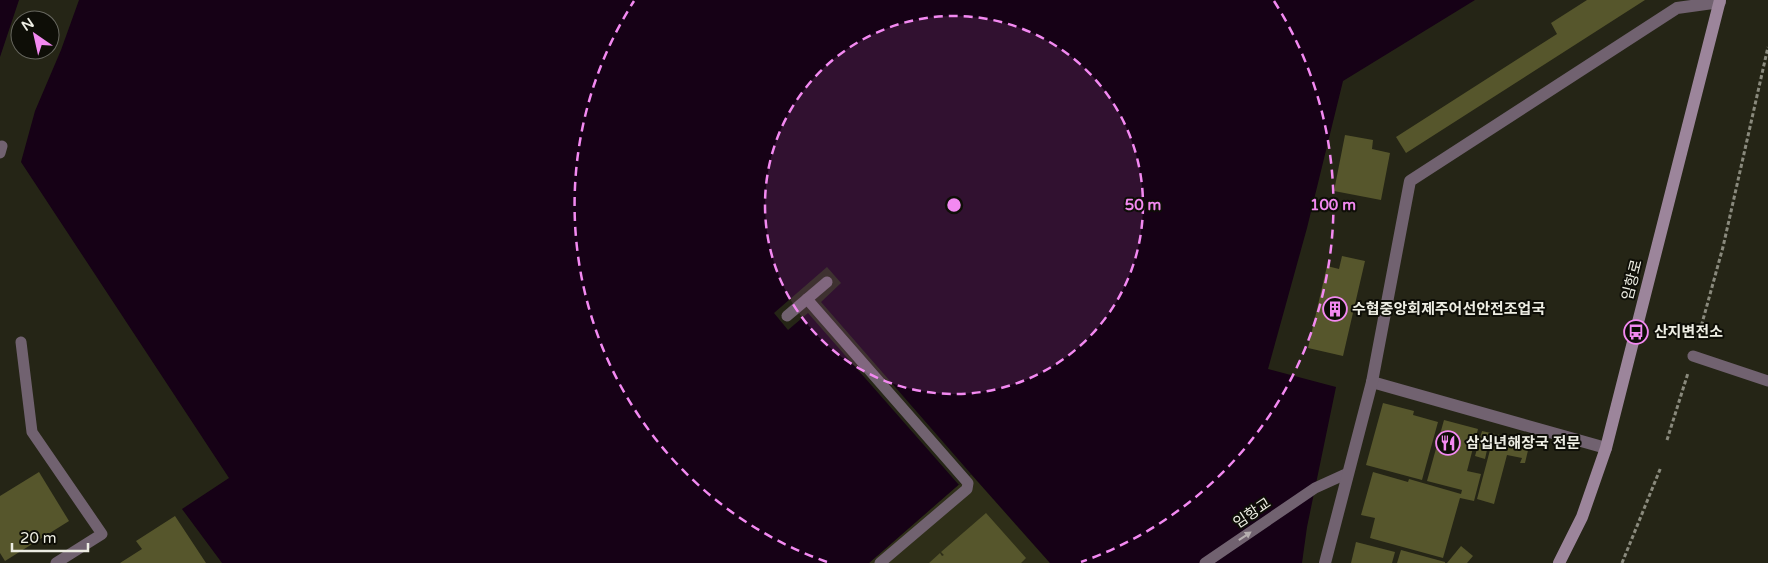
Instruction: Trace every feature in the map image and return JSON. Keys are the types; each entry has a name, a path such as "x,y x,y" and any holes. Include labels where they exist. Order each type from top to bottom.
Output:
{"main road":[{"name":"임항로","path":"1559,563 1582,517 1606,448 1720,1"}],"street":[{"path":"1324,563 1372,382 1410,181 1677,8 1720,1"},
{"path":"1372,382 1606,448"}],"lane":[{"path":"787,316 827,282"},
{"path":"807,299 968,483 967,490 880,563"},
{"path":"22,342 32,432 102,534 56,563"},
{"path":"1693,356 1768,381"},
{"name":"임항교","path":"1205,563 1315,488 1348,474"}],"path":[{"path":"1667,440 1693,356 1723,247 1768,47"},
{"path":"1622,563 1661,467"}],"shaded area":[{"path":"0,0 19,0 16,10 10,10 10,27 0,57"},
{"path":"79,0 1475,0 1343,81 1307,228 1268,369 1336,387 1307,527 1302,563 1050,563 971,474 869,563 222,563 182,509 229,478 21,162 35,111 57,60 60,60 61,50"},
{"path":"971,474 1050,563 869,563"}],"pier":[{"path":"827,267 841,283 821,302 971,474 959,485 808,313 788,330 774,313"}],"building":[{"path":"1587,0 1645,0 1406,153 1396,137 1557,34 1551,23"},
{"path":"1345,135 1373,140 1372,149 1390,153 1381,200 1334,191"},
{"name":"수협중앙회제주어선안전조업국","path":"1342,256 1365,261 1343,356 1308,348 1327,266 1339,269"},
{"path":"1383,403 1414,411 1413,415 1438,422 1422,480 1366,465"},
{"path":"1444,420 1478,429 1467,471 1481,474 1474,501 1460,498 1443,558 1370,538 1375,518 1361,515 1373,472 1408,482 1409,479 1461,494 1462,490 1427,481"},
{"path":"1482,431 1530,442 1525,463 1520,463 1522,458 1507,455 1494,504 1477,499 1490,450 1487,450 1485,459 1475,456"},
{"path":"39,472 69,521 5,561 0,553 0,496"},
{"path":"986,513 1026,558 1021,563 929,563 940,553 942,556 944,555 941,552"},
{"path":"175,516 206,563 120,563 142,549 136,541"},
{"path":"1356,542 1395,552 1392,563 1351,563"},
{"path":"1461,546 1473,556 1467,563 1447,563"},
{"path":"1401,550 1445,562 1445,563 1397,563"}],"place":[{"name":"수협중앙회제주어선안전조업국","path":"1335,309"},
{"name":"산지변전소","path":"1636,332"},
{"name":"삼십년해장국 전문","path":"1448,443"}]}
